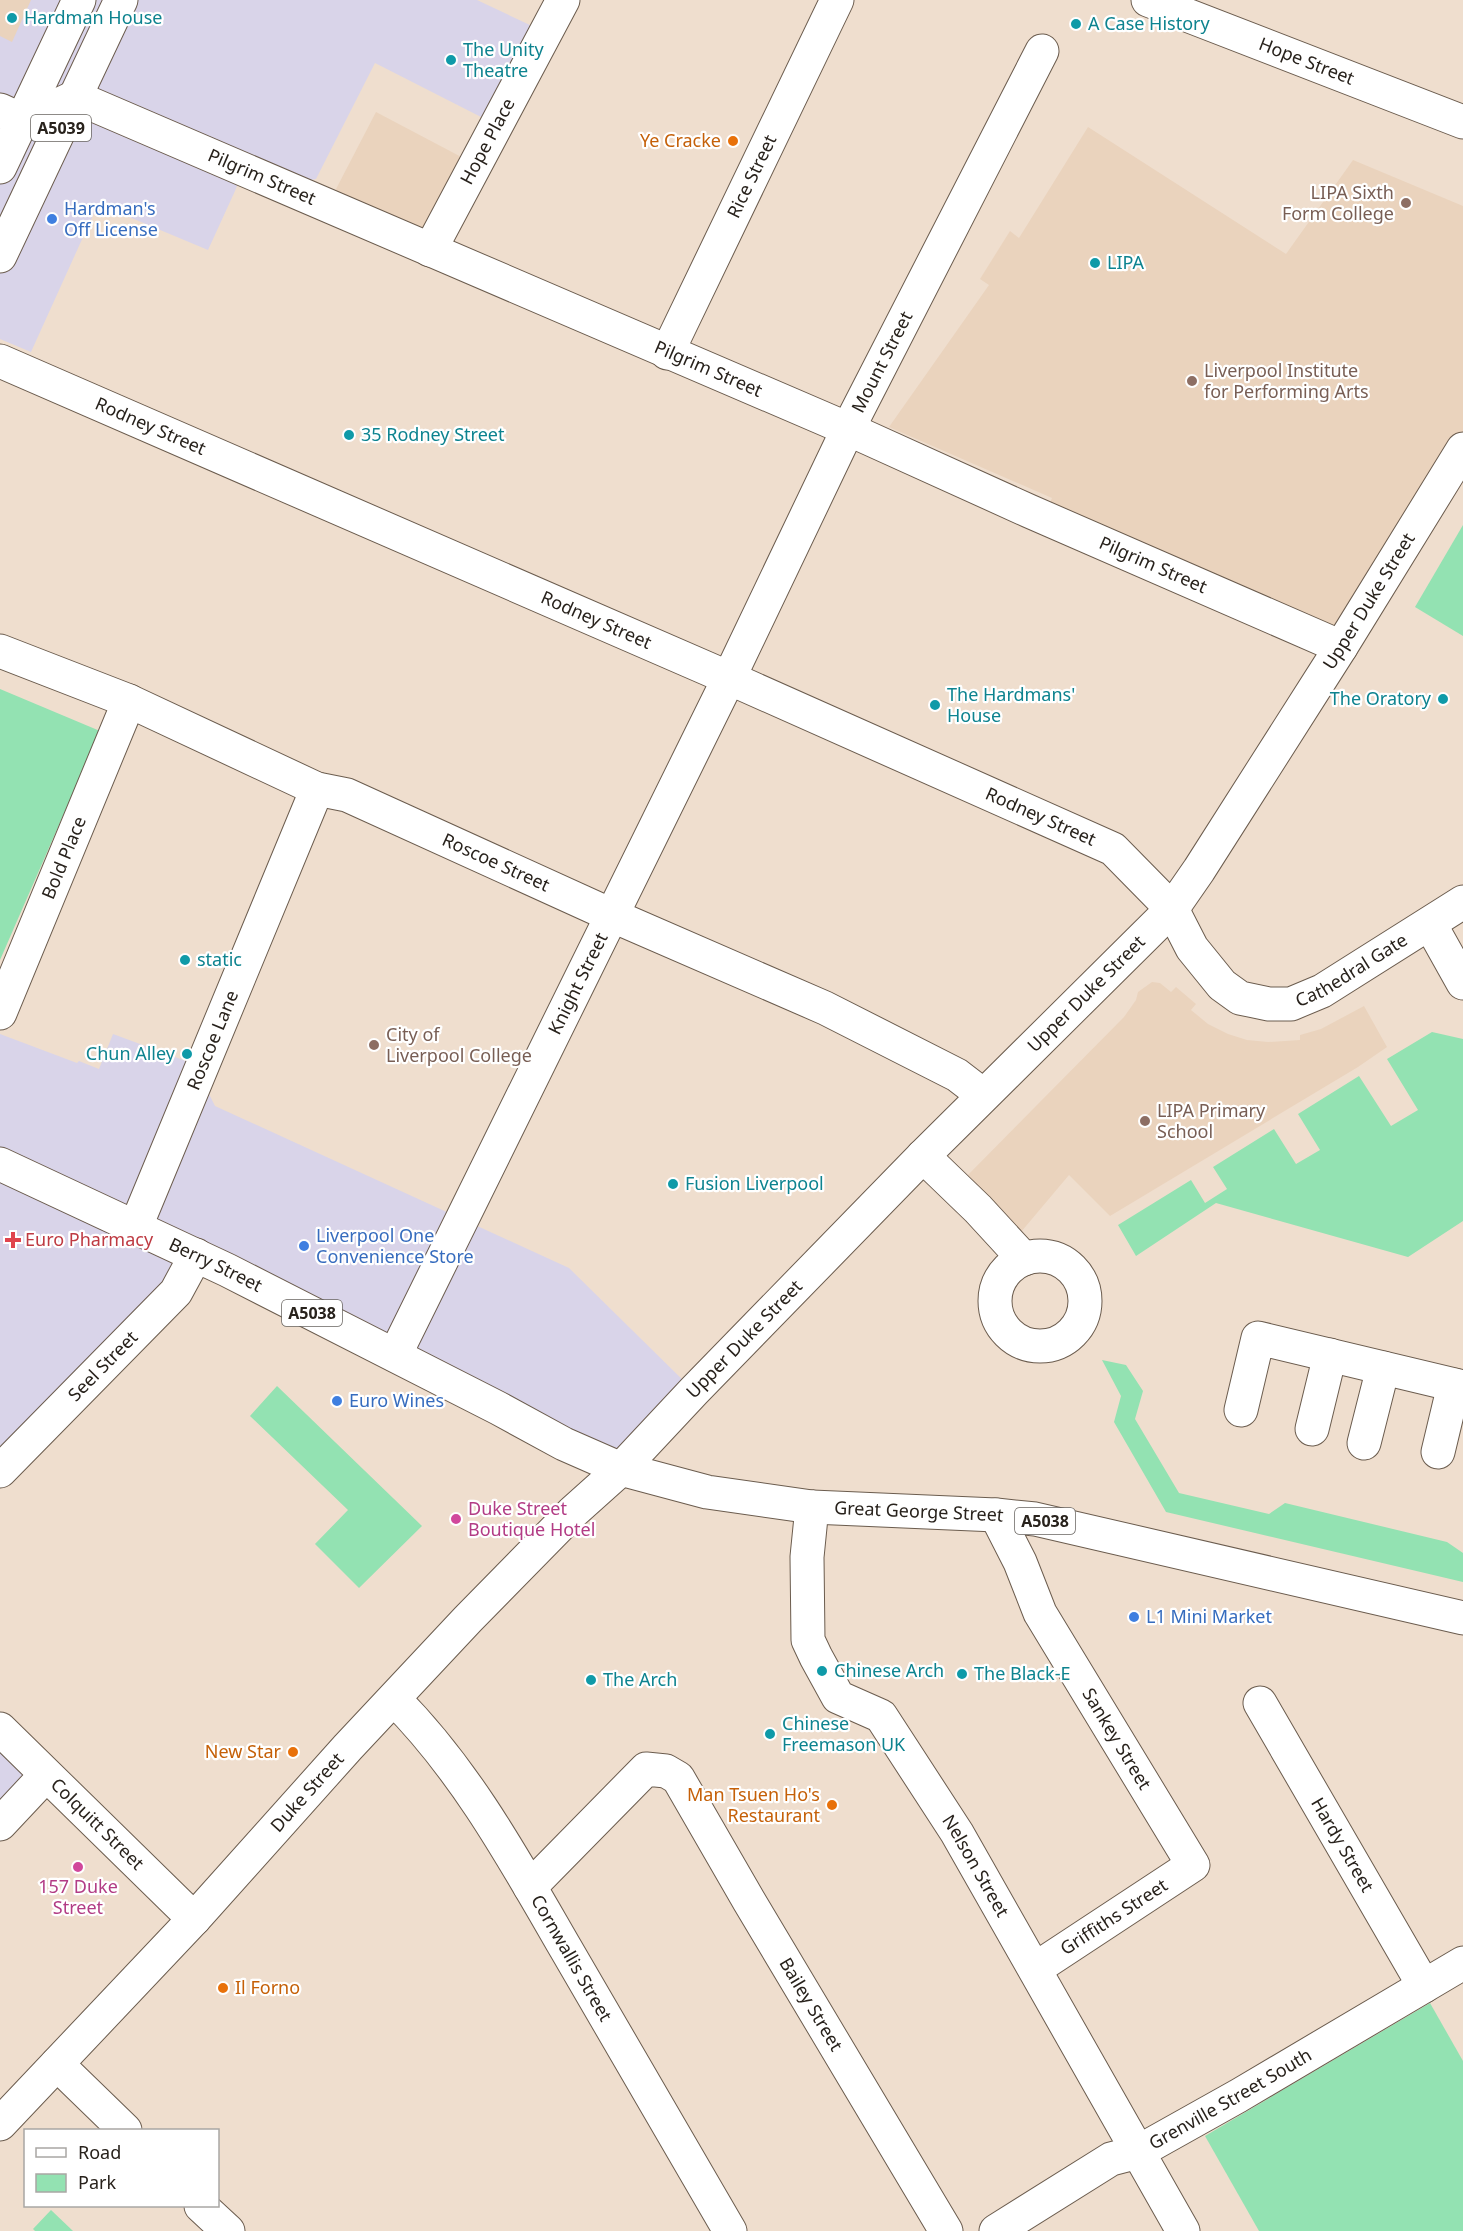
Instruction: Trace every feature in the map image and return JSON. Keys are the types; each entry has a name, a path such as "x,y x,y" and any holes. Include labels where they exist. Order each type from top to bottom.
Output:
{"street":[{"name":"A5039","path":"0,167 12,115 79,0"},
{"name":"A5039","path":"0,256 121,0"},
{"name":"Hope Place","path":"430,250 563,0"},
{"name":"Rice Street","path":"668,353 837,0"},
{"name":"Hope Street","path":"1148,0 1462,118"},
{"name":"Mount Street","path":"729,678 848,429 1042,51"},
{"path":"12,115 75,97"},
{"name":"Pilgrim Street","path":"75,97 848,429 1029,511 1341,646"},
{"name":"Rodney Street","path":"0,361 729,678 1113,849 1172,909"},
{"name":"Upper Duke Street","path":"621,1469 702,1382 983,1095 1172,909 1341,646 1463,449"},
{"name":"Roscoe Street","path":"0,651 129,702 317,789 347,795 611,915 825,1008 957,1075 983,1095"},
{"name":"Knight Street","path":"395,1355 729,678"},
{"name":"Bold Place","path":"0,1013 129,702"},
{"name":"Roscoe Lane","path":"136,1226 317,789"},
{"name":"Cathedral Gate","path":"1172,909 1192,948 1222,985 1240,998 1269,1004 1292,1004 1322,991 1463,902"},
{"path":"1430,924 1463,983"},
{"path":"923,1156 978,1209 1024,1259"},
{"name":"Berry Street","path":"0,1164 196,1255 395,1355 564,1444 621,1469"},
{"name":"Seel Street","path":"5,1457 176,1292 196,1255"},
{"path":"1241,1410 1258,1338 1459,1386 1438,1452"},
{"path":"1312,1429 1330,1355"},
{"path":"1364,1443 1383,1368"},
{"name":"Great George Street","path":"621,1469 707,1492 812,1507 996,1515 1035,1519 1463,1618"},
{"name":"Duke Street","path":"0,2124 194,1919 348,1747 484,1603 573,1512 621,1469"},
{"name":"Nelson Street","path":"812,1507 807,1557 808,1640 838,1697 881,1716 957,1833 1183,2231"},
{"name":"Sankey Street","path":"996,1515 1020,1562 1040,1613 1193,1865"},
{"name":"Cornwallis Street","path":"394,1699 424,1729 454,1766 530,1887 730,2231"},
{"name":"Hardy Street","path":"1260,1703 1424,1986"},
{"name":"Colquitt Street","path":"0,1729 194,1919"},
{"name":"Bailey Street","path":"530,1887 646,1769 666,1771 678,1778 946,2231"},
{"path":"0,1824 46,1775"},
{"name":"Griffiths Street","path":"1035,1969 1193,1865"},
{"name":"Grenville Street South","path":"996,2231 1111,2159 1138,2152 1249,2090 1463,1963"},
{"path":"57,2064 124,2129"}],"shaded area":[{"path":"0,0 477,0 532,26 483,118 375,63 316,179 311,180 249,155 208,250 98,204 31,352 0,339"},
{"name":"Hardman House","path":"0,0 31,0 12,42 0,36"},
{"path":"376,112 467,160 427,239 335,191"},
{"name":"Liverpool Institute for Performing Arts","path":"1088,127 1286,254 1353,160 1463,206 1463,449 1341,647 1044,517 1052,498 889,427 989,285 980,279 1010,231 1019,238"},
{"name":"LIPA Primary School","path":"1152,982 1160,983 1171,992 1176,987 1196,1004 1191,1010 1208,1024 1247,1040 1268,1042 1300,1040 1300,1035 1321,1029 1364,1006 1387,1047 1358,1067 1110,1216 1069,1175 1021,1232 965,1178 1124,1017 1136,1000 1138,992"},
{"path":"0,1034 99,1069 113,1034 194,1064 215,1106 569,1268 694,1391 621,1469 197,1255 0,1471"},
{"path":"0,1729 46,1775 0,1826"}],"green space":[{"path":"1463,525 1463,636 1415,607"},
{"path":"0,689 100,731 0,960"},
{"path":"1432,1032 1463,1039 1463,1221 1408,1257 1216,1203 1136,1256 1118,1225 1191,1180 1205,1203 1227,1189 1213,1167 1274,1129 1296,1164 1320,1150 1298,1114 1359,1076 1391,1126 1418,1110 1387,1059"},
{"path":"1102,1360 1126,1365 1143,1391 1135,1419 1179,1493 1269,1514 1285,1503 1447,1542 1463,1553 1463,1582 1166,1512 1114,1422 1121,1396"},
{"path":"277,1386 422,1526 359,1588 315,1544 348,1510 250,1416"},
{"path":"1430,2003 1463,2061 1463,2231 1259,2231 1205,2136"},
{"path":"51,2210 73,2231 35,2231 33,2229"}],"place":[{"name":"Hardman House","path":"12,18"},
{"name":"A Case History","path":"1076,24"},
{"name":"The Unity Theatre","path":"451,60"},
{"name":"Ye Cracke","path":"733,141"},
{"name":"LIPA Sixth Form College","path":"1406,203"},
{"name":"Hardman's Off License","path":"52,219"},
{"name":"LIPA","path":"1095,263"},
{"name":"Liverpool Institute for Performing Arts","path":"1192,381"},
{"name":"35 Rodney Street","path":"349,435"},
{"name":"The Oratory","path":"1443,699"},
{"name":"The Hardmans' House","path":"935,705"},
{"name":"static","path":"185,960"},
{"name":"City of Liverpool College","path":"374,1045"},
{"name":"Chun Alley","path":"187,1054"},
{"name":"LIPA Primary School","path":"1145,1121"},
{"name":"Fusion Liverpool","path":"673,1184"},
{"name":"Euro Pharmacy","path":"13,1240"},
{"name":"Liverpool One Convenience Store","path":"304,1246"},
{"name":"Euro Wines","path":"337,1401"},
{"name":"Duke Street Boutique Hotel","path":"456,1519"},
{"name":"L1 Mini Market","path":"1134,1617"},
{"name":"Chinese Arch","path":"822,1671"},
{"name":"The Black-E","path":"962,1674"},
{"name":"The Arch","path":"591,1680"},
{"name":"Chinese Freemason UK","path":"770,1734"},
{"name":"New Star","path":"293,1752"},
{"name":"Man Tsuen Ho's Restaurant","path":"832,1805"},
{"name":"157 Duke Street","path":"78,1867"},
{"name":"Il Forno","path":"223,1988"}]}
